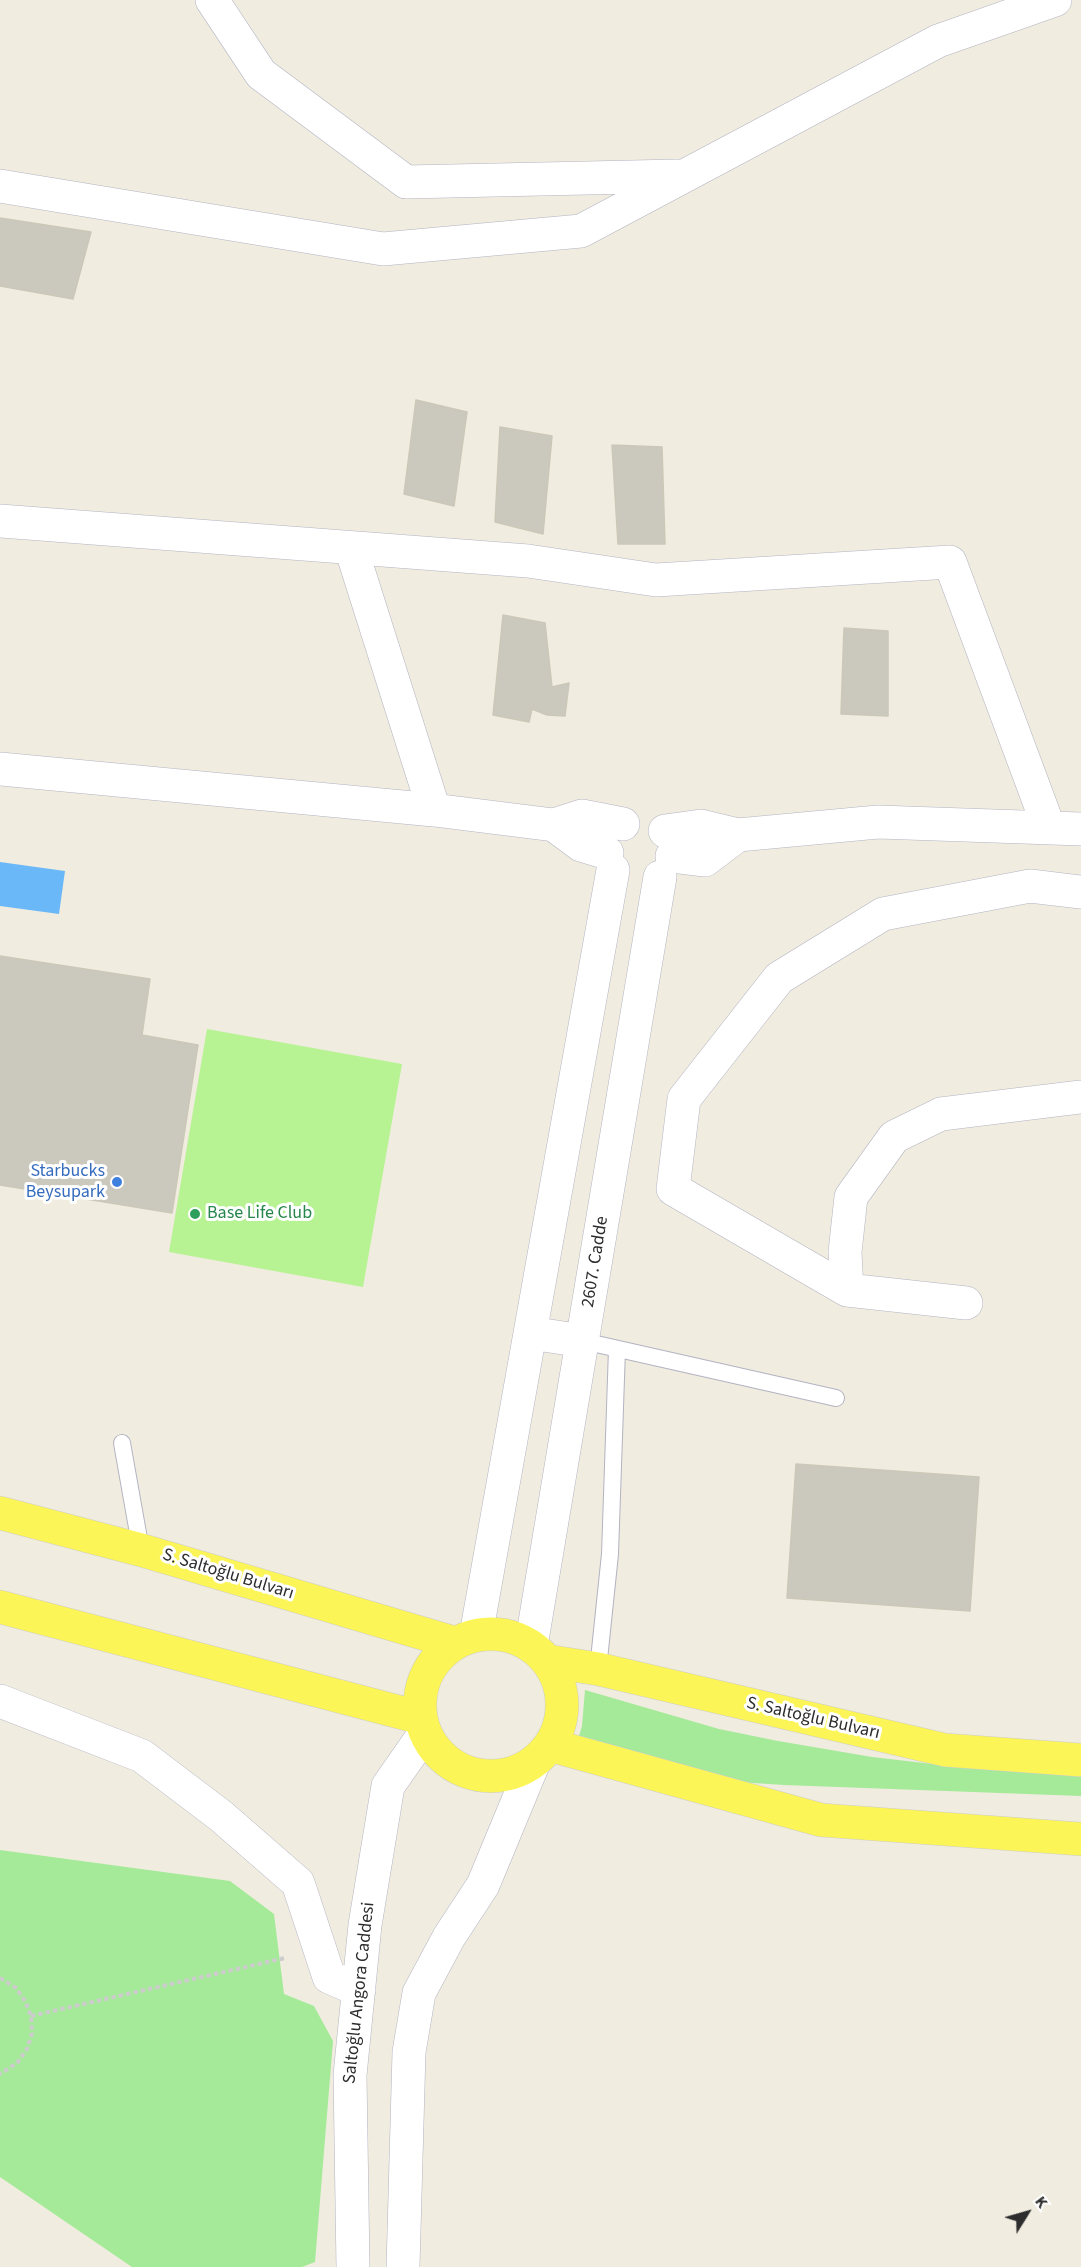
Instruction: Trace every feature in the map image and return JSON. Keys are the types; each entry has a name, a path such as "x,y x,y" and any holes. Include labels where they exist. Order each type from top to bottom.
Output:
{"main road":[{"name":"S. Saltoğlu Bulvarı","path":"0,1513 465,1639 495,1633 514,1637 539,1653 598,1669 945,1750 1081,1760"},
{"path":"0,1607 422,1725"},
{"path":"465,1639 437,1657 425,1676 422,1725 445,1760 466,1772 489,1776 513,1773 542,1754 560,1725 563,1703 558,1681 539,1653"},
{"path":"542,1754 820,1821 1081,1839"}],"street":[{"path":"212,0 261,74 406,182 684,176"},
{"path":"0,186 383,249 581,231 938,40 1055,0"},
{"path":"0,521 528,561 656,580 950,562 1049,828"},
{"path":"351,548 434,810"},
{"path":"0,769 434,810 554,825 582,816 623,824 641,819 658,824 666,854"},
{"path":"666,854 705,860 738,835 878,822 1081,829"},
{"path":"465,1639 530,1333 610,862 611,836 623,824"},
{"path":"554,825 610,862 630,883 640,884 666,854"},
{"name":"2607. Cadde","path":"539,1653 583,1341 666,854"},
{"path":"966,1303 847,1290 673,1189 684,1099 779,978 883,914 1030,886 1081,892"},
{"path":"847,1290 845,1252 852,1197 894,1137 941,1114 1081,1097"},
{"path":"530,1333 583,1341"},
{"path":"0,1701 141,1756 221,1816 298,1883 318,1950 329,1977 358,1990"},
{"name":"Saltoğlu Angora Caddesi","path":"353,2267 350,2075 365,1925 388,1786 422,1725"},
{"path":"403,2267 409,2052 419,1993 443,1946 483,1885 542,1754"}],"lane":[{"path":"583,1341 836,1398"},
{"path":"598,1669 610,1554 617,1349"},
{"path":"122,1443 141,1550"}],"path":[{"path":"31,2016 318,1950"},
{"path":"0,1978 16,1988 25,2001 31,2016 32,2033 27,2049 17,2063 0,2074"}],"green space":[{"path":"207,1029 402,1064 363,1287 169,1252"},
{"path":"585,1690 719,1729 872,1757 967,1768 1081,1774 1081,1796 784,1785 633,1775 570,1766 582,1726"},
{"path":"0,1850 230,1881 274,1914 284,1994 314,2006 333,2041 315,2262 302,2267 132,2267 0,2177"}],"water":[{"path":"0,862 65,871 59,914 0,906"}],"building":[{"path":"0,218 91,232 73,299 0,286"},
{"path":"416,400 467,412 454,506 404,494"},
{"path":"500,427 552,436 543,534 495,522"},
{"path":"612,445 662,447 665,544 618,544"},
{"path":"503,615 545,623 552,687 569,683 565,716 547,715 532,709 529,722 493,715"},
{"path":"844,628 888,631 888,716 841,714"},
{"path":"0,956 150,979 142,1035 198,1045 172,1213 0,1185"},
{"path":"796,1464 979,1477 970,1611 787,1598"}],"place":[{"name":"Starbucks Beysupark","path":"117,1182"},
{"name":"Base Life Club","path":"195,1214"}]}
